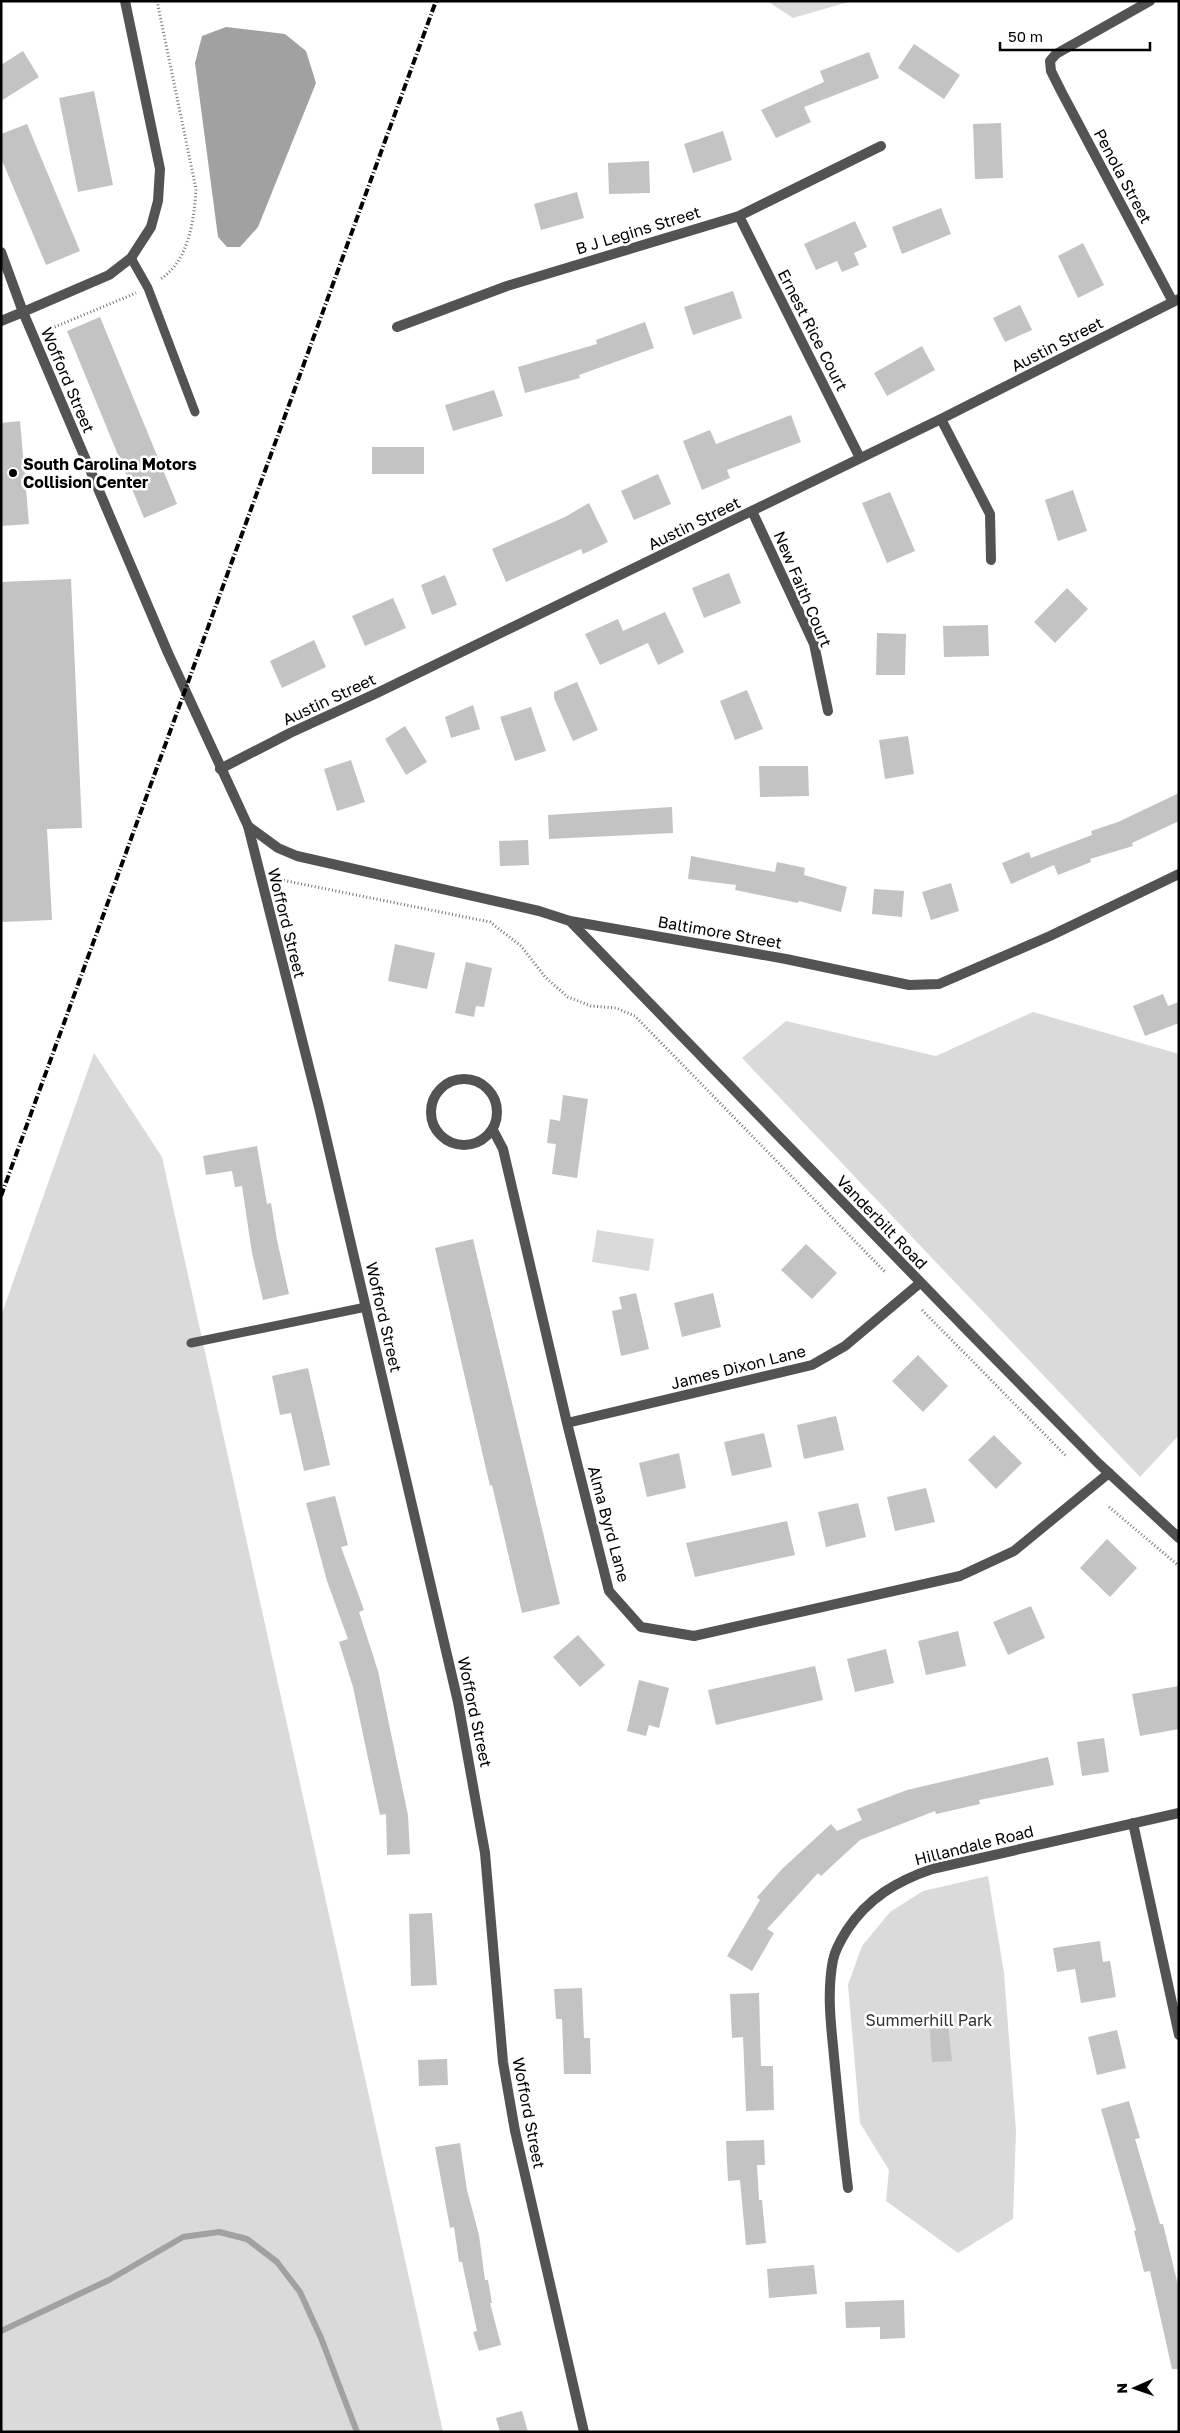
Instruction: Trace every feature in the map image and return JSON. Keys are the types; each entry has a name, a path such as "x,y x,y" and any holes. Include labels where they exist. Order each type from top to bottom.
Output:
{"street":[{"path":"1,321 109,275 131,258 151,227 158,201 160,169 125,1"},
{"name":"Penola Street","path":"1150,1 1056,54 1050,61 1051,71 1061,91 1176,301"},
{"name":"B J Legins Street","path":"397,327 507,286 739,216 881,146"},
{"name":"Ernest Rice Court","path":"739,216 860,458"},
{"name":"Wofford Street","path":"1,252 23,312 168,653 206,740 248,826 319,1107 434,1592 472,1773 485,1853 503,2062 515,2131 584,2432"},
{"name":"Austin Street","path":"220,769 290,733 386,689 941,419 1176,301"},
{"path":"941,419 990,514 991,560"},
{"name":"New Faith Court","path":"752,511 814,644 828,711"},
{"name":"Baltimore Street","path":"248,826 278,848 297,856 539,911 570,921 786,959 909,985 929,986 939,984 1050,936 1179,874"},
{"name":"Vanderbilt Road","path":"570,921 920,1283 1109,1473 1179,1538"},
{"path":"470,1078 482,1083 492,1092 497,1104 497,1118 493,1130 484,1139 472,1145 458,1145 446,1140 436,1131 431,1119 431,1106 436,1093 445,1084 457,1079 470,1078"},
{"name":"Alma Byrd Lane","path":"493,1130 503,1148 567,1424 609,1591 641,1627 694,1636 960,1576 1014,1551 1109,1473"},
{"name":"James Dixon Lane","path":"567,1424 812,1365 845,1346 920,1283"},
{"name":"Hillandale Road","path":"848,2188 829,2006 833,1959 842,1938 855,1918 883,1892 910,1876 932,1869 1179,1813"},
{"path":"1132,1823 1179,2035"}],"lane":[{"path":"131,258 148,288 195,412"},
{"path":"191,1343 366,1307"}],"path":[{"path":"274,879 490,922 521,946 546,978 568,997 591,1006 616,1008 635,1016 885,1272"},
{"path":"922,1310 1067,1458"},
{"path":"1108,1507 1179,1566"}],"green space":[{"path":"767,1 852,1 793,18"},
{"path":"1033,1012 1179,1054 1179,1435 1140,1477 742,1058 786,1021 936,1056"},
{"path":"94,1053 162,1157 443,2432 1,2432 1,1316"},
{"path":"597,1230 654,1239 649,1271 592,1262"},
{"name":"Summerhill Park","path":"988,1876 1004,1973 1016,2131 1013,2219 958,2253 886,2201 889,2170 860,2123 848,1985 862,1946 890,1912 923,1891"}],"shaded area":[{"path":"226,27 285,34 306,51 316,83 258,227 240,247 227,247 218,237 195,63 202,36"}],"building":[{"path":"914,44 960,75 944,99 898,68"},
{"path":"23,51 39,77 1,101 1,65"},
{"path":"869,52 879,78 804,107 811,122 776,138 761,110 824,82 820,71"},
{"path":"94,91 113,185 78,192 59,98"},
{"path":"1001,123 1003,178 975,179 973,124"},
{"path":"27,124 80,251 46,265 1,158 1,134"},
{"path":"723,131 732,160 693,173 684,144"},
{"path":"649,161 650,193 609,194 608,163"},
{"path":"577,192 584,218 541,230 534,204"},
{"path":"941,208 951,234 902,254 892,227"},
{"path":"855,221 867,247 854,253 859,265 842,272 837,261 816,270 804,244"},
{"path":"1083,243 1104,285 1078,298 1058,256"},
{"path":"733,291 742,318 693,335 684,307"},
{"path":"1020,305 1032,330 1005,342 993,318"},
{"path":"100,317 177,504 144,518 67,331"},
{"path":"645,322 654,348 579,375 580,378 525,393 518,367 597,344 596,340"},
{"path":"922,346 935,370 887,396 874,373"},
{"path":"494,390 503,416 453,431 445,405"},
{"path":"791,415 801,442 727,470 730,478 702,490 683,441 710,430 716,444"},
{"name":"South Carolina Motors Collision Center","path":"20,421 29,524 1,526 1,423"},
{"path":"372,447 424,447 424,474 372,474"},
{"path":"658,474 671,504 634,520 621,491"},
{"path":"1073,490 1087,531 1058,541 1045,500"},
{"path":"890,492 915,551 887,563 862,503"},
{"path":"589,503 608,542 583,554 581,549 506,582 492,549 565,517"},
{"path":"729,573 741,603 704,618 692,588"},
{"path":"445,575 457,605 432,615 421,585"},
{"path":"71,579 82,828 47,829 52,920 1,922 1,582"},
{"path":"1067,588 1088,609 1055,643 1034,622"},
{"path":"393,598 406,628 365,646 352,616"},
{"path":"665,612 684,652 658,665 648,643 600,665 585,634 618,619 623,631"},
{"path":"988,625 989,656 944,657 943,626"},
{"path":"877,633 906,634 905,675 876,675"},
{"path":"314,640 326,667 282,688 270,661"},
{"path":"577,682 598,730 573,741 554,698 554,692"},
{"path":"747,690 763,729 735,740 720,701"},
{"path":"473,705 480,729 451,738 445,717"},
{"path":"531,707 546,751 515,761 500,717"},
{"path":"405,726 427,762 406,775 385,739"},
{"path":"908,736 914,774 885,779 879,740"},
{"path":"351,760 365,802 337,811 324,769"},
{"path":"759,766 808,766 809,796 760,797"},
{"path":"1179,793 1179,821 1132,843 1133,846 1090,859 1091,862 1058,875 1054,865 1011,884 1002,863 1029,852 1031,858 1092,835 1091,831 1118,822"},
{"path":"672,807 673,833 549,839 548,815"},
{"path":"528,840 529,865 500,866 499,841"},
{"path":"691,856 775,872 777,862 805,868 804,875 847,887 841,912 799,901 798,903 735,890 736,885 688,879"},
{"path":"951,883 959,911 931,920 922,892"},
{"path":"874,889 904,891 902,917 872,914"},
{"path":"395,944 435,953 427,989 388,981"},
{"path":"466,962 492,968 484,1007 476,1006 474,1017 455,1013"},
{"path":"1163,994 1168,1006 1179,1002 1179,1023 1145,1036 1133,1006"},
{"path":"563,1095 588,1099 577,1178 552,1174 556,1144 547,1143 550,1119 560,1121"},
{"path":"257,1146 267,1204 271,1203 289,1294 263,1300 252,1253 242,1186 235,1187 232,1171 206,1175 203,1156"},
{"path":"473,1239 560,1604 522,1613 492,1485 490,1486 435,1248"},
{"path":"806,1244 837,1273 812,1299 781,1270"},
{"path":"636,1293 649,1349 621,1356 612,1311 622,1309 619,1297"},
{"path":"713,1293 721,1327 682,1337 674,1303"},
{"path":"918,1355 948,1386 923,1412 892,1381"},
{"path":"308,1368 330,1465 304,1471 291,1413 280,1415 272,1376"},
{"path":"836,1416 844,1450 804,1459 797,1425"},
{"path":"764,1433 772,1467 732,1476 724,1442"},
{"path":"994,1435 1022,1463 996,1489 968,1460"},
{"path":"679,1453 686,1488 647,1497 639,1463"},
{"path":"926,1488 935,1522 895,1531 887,1497"},
{"path":"335,1496 348,1545 341,1547 364,1610 359,1612 378,1671 408,1815 410,1854 387,1855 386,1814 380,1815 353,1687 339,1642 348,1639 327,1581 306,1503"},
{"path":"858,1503 866,1537 826,1547 818,1512"},
{"path":"787,1521 795,1555 695,1577 686,1543"},
{"path":"1107,1539 1137,1568 1110,1597 1080,1568"},
{"path":"1031,1606 1045,1638 1008,1655 993,1622"},
{"path":"958,1631 966,1666 926,1675 918,1641"},
{"path":"578,1635 605,1665 580,1687 553,1657"},
{"path":"886,1649 894,1683 855,1692 847,1659"},
{"path":"815,1666 823,1700 716,1725 708,1690"},
{"path":"639,1680 669,1688 659,1728 649,1725 646,1736 627,1731"},
{"path":"1179,1686 1179,1729 1140,1736 1132,1694"},
{"path":"1104,1738 1109,1772 1082,1776 1077,1742"},
{"path":"1048,1757 1054,1785 979,1800 980,1804 936,1814 935,1811 860,1840 821,1876 818,1873 767,1929 774,1933 752,1971 727,1956 760,1900 757,1897 782,1869 831,1824 837,1831 862,1820 857,1809 907,1790"},
{"path":"432,1913 437,1985 411,1986 409,1914"},
{"path":"1100,1941 1103,1962 1110,1961 1116,1997 1081,2003 1075,1969 1057,1972 1053,1948"},
{"path":"582,1988 584,2038 590,2038 591,2074 564,2074 562,2019 556,2019 554,1989"},
{"path":"759,1993 761,2066 773,2066 774,2110 746,2111 743,2037 732,2038 730,1994"},
{"path":"947,2017 952,2061 932,2062 929,2019"},
{"path":"1117,2030 1126,2068 1097,2075 1088,2037"},
{"path":"447,2059 448,2085 419,2086 418,2060"},
{"path":"1129,2101 1140,2138 1135,2139 1160,2224 1163,2224 1179,2289 1179,2369 1172,2369 1150,2271 1144,2272 1134,2231 1136,2230 1101,2109"},
{"path":"764,2140 765,2165 757,2165 759,2200 762,2200 766,2243 746,2245 740,2180 728,2181 726,2141"},
{"path":"460,2143 467,2190 479,2235 485,2280 488,2280 492,2303 490,2303 501,2345 479,2351 473,2332 477,2331 462,2262 459,2262 454,2227 450,2228 435,2147"},
{"path":"814,2265 817,2294 769,2298 767,2269"},
{"path":"904,2300 905,2338 880,2339 880,2327 846,2328 845,2302"},
{"path":"522,2411 528,2432 500,2432 496,2418"}],"waterway":[{"path":"1,2331 109,2280 183,2237 219,2232 247,2239 277,2262 300,2292 321,2338 357,2432"}],"railway":[{"path":"1,1196 436,1"}],"place":[{"name":"South Carolina Motors Collision Center","path":"13,473"}]}
